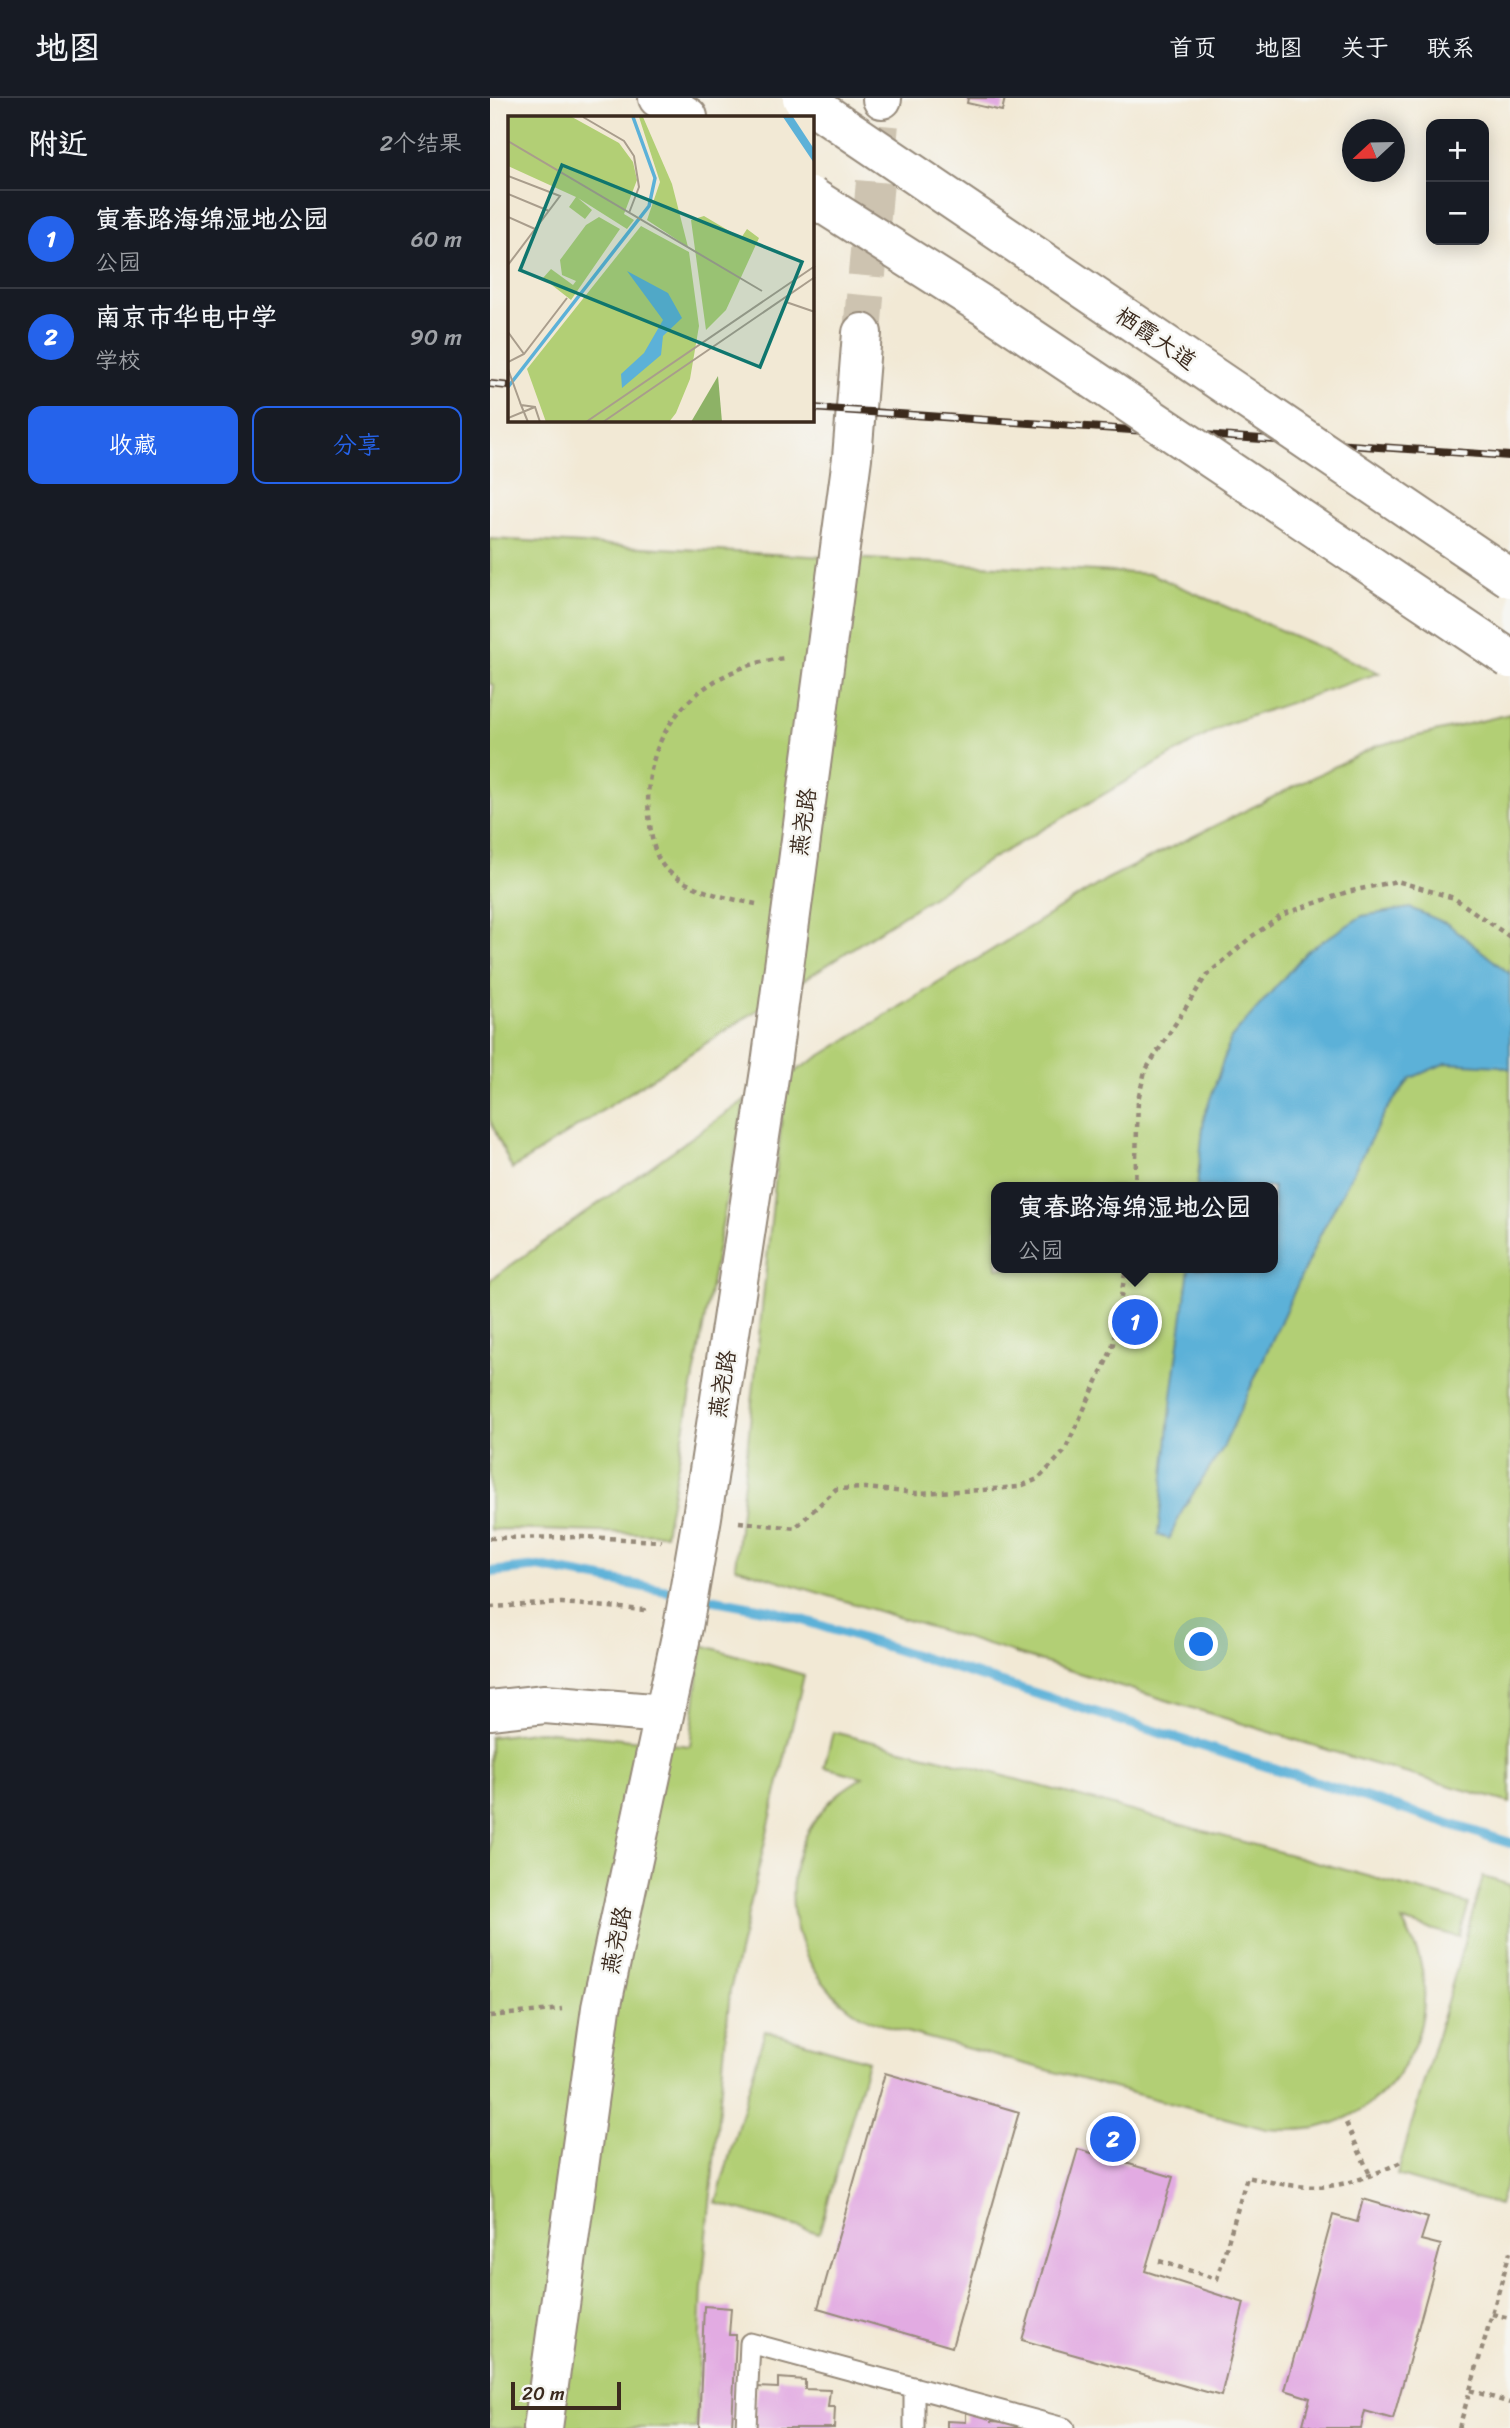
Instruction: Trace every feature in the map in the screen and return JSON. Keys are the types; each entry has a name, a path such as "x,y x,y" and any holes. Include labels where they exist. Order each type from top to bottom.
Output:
{"main road":[{"path":"658,98 686,116"},
{"name":"栖霞大道","path":"802,98 1510,578"},
{"path":"814,198 987,308 1510,659"},
{"name":"燕尧路","path":"543,2428 601,2008 682,1627 702,1517 771,1064 852,458 862,333"},
{"path":"490,1710 545,1704 664,1714"}],"lane":[{"path":"746,2428 750,2343 1064,2428"},
{"path":"914,2387 914,2428"}],"path":[{"path":"761,905 732,899 688,884 666,869 656,852 648,808 647,796 654,756 669,722 699,691 730,672 770,659 826,654"},
{"path":"1135,1182 1138,1100 1145,1071 1206,975 1251,937 1284,914 1347,892 1396,881 1454,898 1510,937"},
{"path":"490,1538 584,1537 668,1541 702,1517 795,1528 836,1489 865,1488 916,1493 982,1490 1018,1487 1038,1479 1064,1452 1112,1349 1125,1273"},
{"path":"490,1607 562,1603 644,1610 642,1623"},
{"path":"490,2016 601,2008"},
{"path":"1346,2123 1371,2177"},
{"path":"1159,2261 1217,2279 1247,2177 1288,2186 1319,2188 1346,2185 1371,2177 1401,2162"},
{"path":"1460,2428 1510,2252"},
{"path":"1492,2314 1510,2318"},
{"path":"1470,2390 1510,2403"}],"green space":[{"path":"490,539 1151,574 1379,673 1224,725 981,865 512,1169 490,1120 490,714 494,685 490,684"},
{"path":"1510,714 1510,1803 1370,1763 735,1567 786,1077 1107,879 1376,746"},
{"path":"745,1100 665,1534 490,1530 490,1280"},
{"path":"702,1645 804,1675 730,1991 702,2288 696,2428 490,2428 490,1737 542,1731 690,1746"},
{"path":"833,1732 950,1761 1469,1904 1459,1937 1402,1921 1420,1961 1424,1988 1423,2015 1416,2041 1405,2065 1389,2086 1369,2104 1346,2118 1313,2128 1266,2129 906,2032 858,2014 831,1991 814,1969 801,1944 794,1917 792,1889 796,1862 806,1836 831,1801 863,1777 824,1767"},
{"path":"1483,1877 1510,1885 1510,2168 1499,2205 1397,2175"},
{"path":"765,2031 868,2061 819,2233 716,2203"}],"water":[{"path":"1410,908 1448,924 1510,974 1510,1069 1446,1063 1411,1078 1385,1112 1320,1235 1223,1448 1183,1509 1169,1539 1158,1535 1188,1273 1278,1273 1278,1182 1198,1182 1204,1117 1231,1038 1307,951 1362,916"}],"building":[{"path":"968,98 1005,98 1002,111 967,103"},
{"path":"885,2073 1019,2112 952,2347 818,2308"},
{"path":"1078,2149 1173,2177 1145,2271 1244,2303 1221,2396 1022,2340"},
{"path":"1363,2199 1428,2218 1421,2240 1441,2245 1393,2419 1365,2411 1361,2428 1318,2428 1303,2424 1310,2398 1285,2390 1333,2215 1357,2222"},
{"path":"704,2306 731,2308 729,2335 736,2335 732,2428 699,2428"},
{"path":"778,2378 805,2380 805,2389 830,2390 828,2407 835,2407 834,2428 754,2428 757,2387 778,2388"},
{"path":"966,2409 993,2412 992,2421 1018,2423 1018,2428 947,2428 947,2421 966,2422"}],"waterway":[{"path":"490,1572 539,1567 774,1611 1510,1843"}],"tunnel":[{"path":"862,333 882,99"}],"railway":[{"path":"490,384 508,386"},
{"path":"814,408 1510,456"}],"place":[{"name":"寅春路海绵湿地公园","path":"1135,1322"},
{"name":"南京市华电中学","path":"1113,2139"}]}
